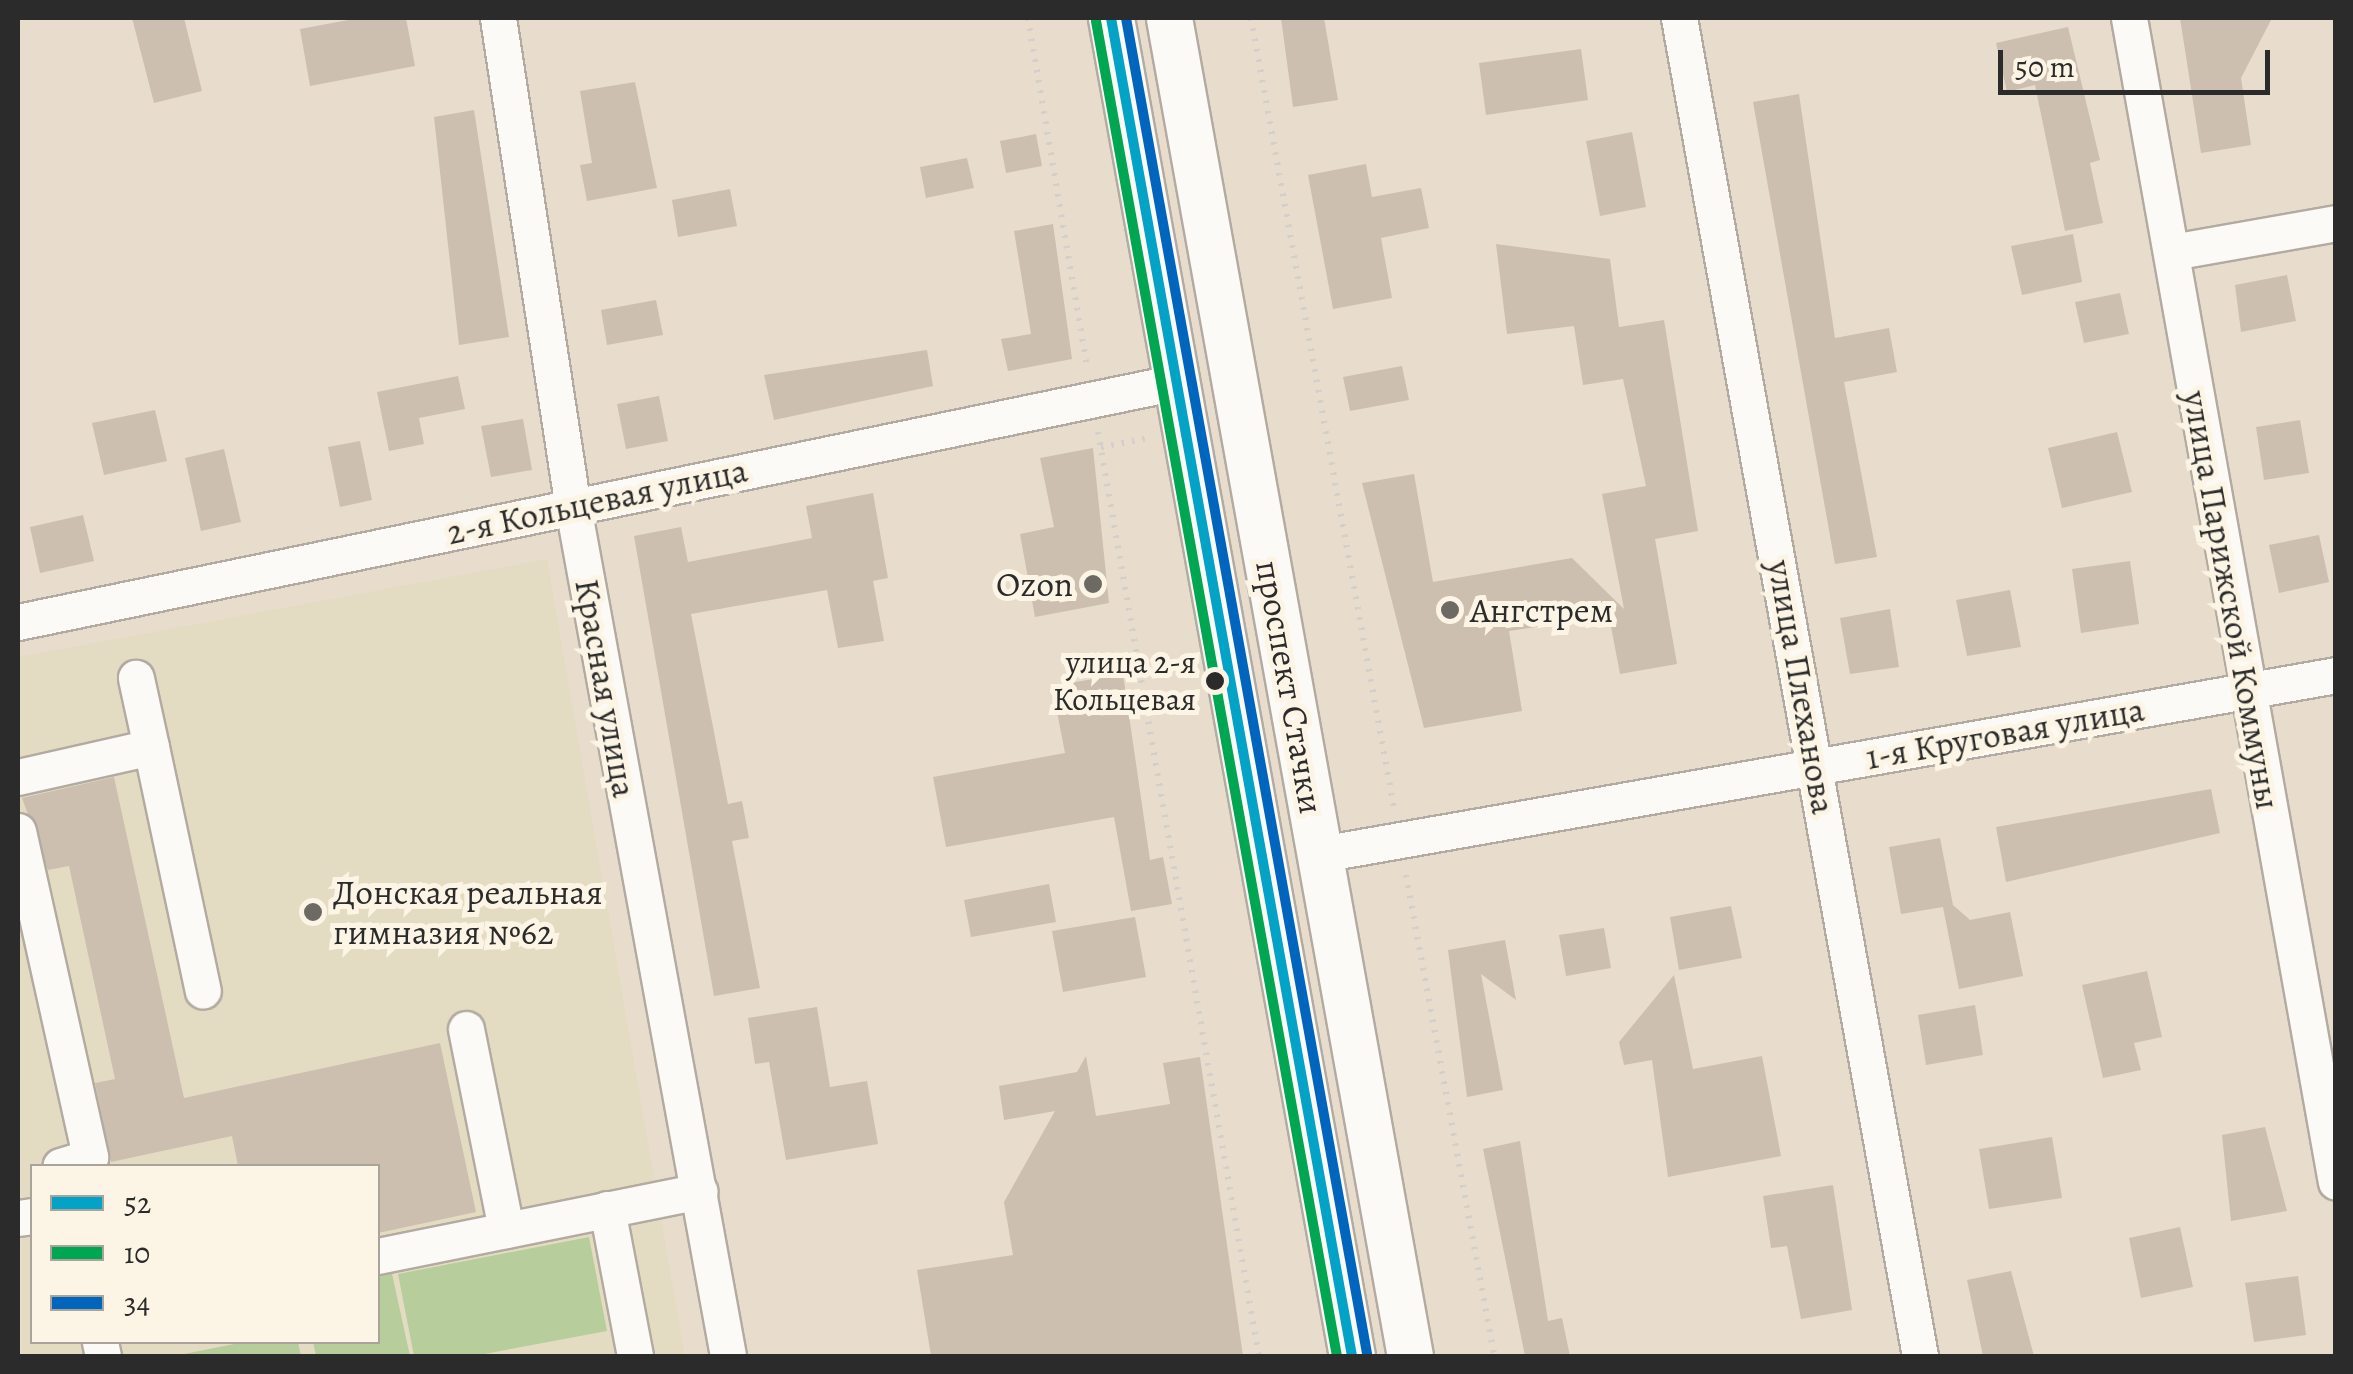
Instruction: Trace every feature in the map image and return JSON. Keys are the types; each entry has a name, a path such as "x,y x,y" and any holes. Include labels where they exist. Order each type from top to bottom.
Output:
{"main road":[{"name":"проспект Стачки","path":"1111,18 1352,1356"},
{"name":"проспект Стачки","path":"1169,18 1410,1356"}],"street":[{"name":"Красная улица","path":"498,18 572,506 728,1356"},
{"name":"улица Плеханова","path":"1680,18 1920,1356"},
{"name":"улица Парижской Коммуны","path":"2129,18 2336,1182"},
{"path":"2172,252 2336,224"},
{"name":"2-я Кольцевая улица","path":"18,622 1177,382"},
{"name":"1-я Круговая улица","path":"1321,854 1816,764 2336,676"},
{"path":"136,678 203,991"},
{"path":"18,776 150,747"},
{"path":"18,831 90,1157 67,1164"},
{"path":"466,1030 506,1230"},
{"path":"380,1256 699,1190"},
{"path":"607,1209 635,1356"}],"path":[{"path":"1028,18 1259,1356"},
{"path":"1251,18 1494,1356"}],"shaded area":[{"name":"Донская реальная гимназия №62","path":"547,559 685,1356 22,1356 18,657"}],"green space":[{"path":"589,1237 607,1331 474,1356 414,1356 398,1274"},
{"path":"391,1269 410,1356 316,1356 313,1344 380,1344 380,1272"},
{"path":"234,1344 298,1344 301,1356 174,1356"}],"building":[{"path":"132,18 184,18 202,91 154,103"},
{"path":"359,18 406,18 415,66 310,86 300,29"},
{"path":"1281,18 1324,18 1338,100 1293,107"},
{"path":"2180,18 2272,18 2241,78 2251,145 2201,153"},
{"path":"2068,27 2100,160 2090,163 2103,223 2065,231 2035,85 2007,92 1996,43"},
{"path":"1581,49 1588,100 1486,115 1479,63"},
{"path":"635,82 657,188 587,201 580,165 592,163 580,91"},
{"path":"1799,94 1835,338 1889,328 1897,372 1844,382 1877,557 1835,564 1753,102"},
{"path":"474,110 509,337 459,345 434,117"},
{"path":"1632,132 1646,207 1600,216 1586,141"},
{"path":"1036,134 1042,166 1006,173 1000,141"},
{"path":"967,158 974,188 926,198 920,167"},
{"path":"1366,164 1372,197 1421,188 1429,228 1381,238 1392,298 1333,309 1308,175"},
{"path":"730,189 737,226 678,237 672,200"},
{"path":"1053,224 1072,359 1008,371 1001,339 1031,334 1014,231"},
{"path":"2073,234 2082,282 2022,295 2011,246"},
{"path":"1496,244 1610,259 1619,327 1664,320 1698,531 1655,539 1677,664 1620,674 1609,616 1509,631 1522,711 1424,728 1362,483 1414,474 1433,582 1572,558 1624,609 1602,494 1646,486 1623,379 1583,385 1574,326 1507,334"},
{"path":"2287,275 2296,321 2241,332 2235,285"},
{"path":"2120,293 2129,334 2084,343 2075,302"},
{"path":"656,300 663,335 607,345 601,310"},
{"path":"927,350 933,386 774,420 764,375"},
{"path":"1402,366 1409,400 1350,411 1343,377"},
{"path":"458,376 465,409 419,418 424,444 389,451 377,392"},
{"path":"659,396 668,441 626,449 617,404"},
{"path":"155,410 167,461 104,475 92,423"},
{"path":"523,419 532,470 491,477 481,426"},
{"path":"2300,420 2309,473 2264,480 2256,427"},
{"path":"2117,432 2132,492 2062,508 2048,448"},
{"path":"360,441 372,500 340,507 328,447"},
{"path":"1093,448 1109,603 1035,617 1020,534 1054,527 1040,458"},
{"path":"224,449 241,522 201,531 185,458"},
{"path":"873,493 888,578 873,581 884,641 838,648 827,590 691,614 728,804 742,801 749,838 732,841 760,988 714,996 634,536 681,527 688,562 812,538 806,506"},
{"path":"83,515 94,561 40,573 30,527"},
{"path":"2319,535 2329,582 2279,593 2269,545"},
{"path":"2130,561 2139,624 2081,633 2072,569"},
{"path":"2010,590 2021,647 1967,656 1956,600"},
{"path":"1890,609 1899,667 1850,674 1840,618"},
{"path":"1123,674 1150,860 1163,857 1172,904 1131,911 1114,817 946,847 933,777 1065,753 1052,686"},
{"path":"114,777 184,1098 440,1043 476,1212 380,1233 380,1164 238,1164 232,1136 111,1162 95,1083 115,1079 69,866 48,870 22,798"},
{"path":"2211,789 2220,833 2006,882 1996,827"},
{"path":"1940,838 1953,905 1970,920 2010,912 2023,976 1959,989 1943,907 1901,914 1889,847"},
{"path":"1049,884 1056,922 971,937 964,900"},
{"path":"1731,906 1742,958 1679,970 1670,917"},
{"path":"1135,917 1146,977 1063,992 1052,931"},
{"path":"1604,928 1611,968 1566,976 1559,935"},
{"path":"1505,940 1516,1000 1481,974 1503,1090 1467,1097 1448,950"},
{"path":"2147,971 2162,1037 2134,1043 2141,1070 2103,1078 2082,985"},
{"path":"1674,975 1693,1069 1762,1056 1781,1156 1668,1177 1652,1060 1624,1065 1619,1042"},
{"path":"1975,1005 1983,1055 1926,1065 1918,1015"},
{"path":"817,1007 830,1087 867,1081 878,1144 786,1160 769,1062 755,1064 748,1018"},
{"path":"1086,1056 1096,1116 1170,1104 1163,1063 1200,1057 1243,1356 931,1356 917,1270 1013,1255 1004,1202 1055,1111 1004,1120 999,1086 1077,1072"},
{"path":"2265,1127 2287,1211 2231,1221 2222,1135"},
{"path":"2052,1137 2062,1198 1989,1209 1979,1149"},
{"path":"1520,1141 1548,1321 1562,1318 1570,1356 1525,1356 1483,1149"},
{"path":"1833,1185 1852,1310 1801,1319 1787,1246 1771,1248 1763,1196"},
{"path":"2180,1227 2193,1287 2141,1298 2129,1238"},
{"path":"2011,1271 2034,1356 1983,1356 1967,1280"},
{"path":"2298,1276 2306,1335 2254,1342 2245,1283"}],"transit line":[{"name":"52","path":"1111,18 1352,1356"},
{"name":"34","path":"1126,18 1367,1353"},
{"name":"10","path":"1096,21 1337,1356"}],"place":[{"name":"Ozon","path":"1093,584"},
{"name":"Ангстрем","path":"1450,610"},
{"name":"улица 2-я Кольцевая","path":"1215,681"},
{"name":"Донская реальная гимназия №62","path":"313,912"}]}
